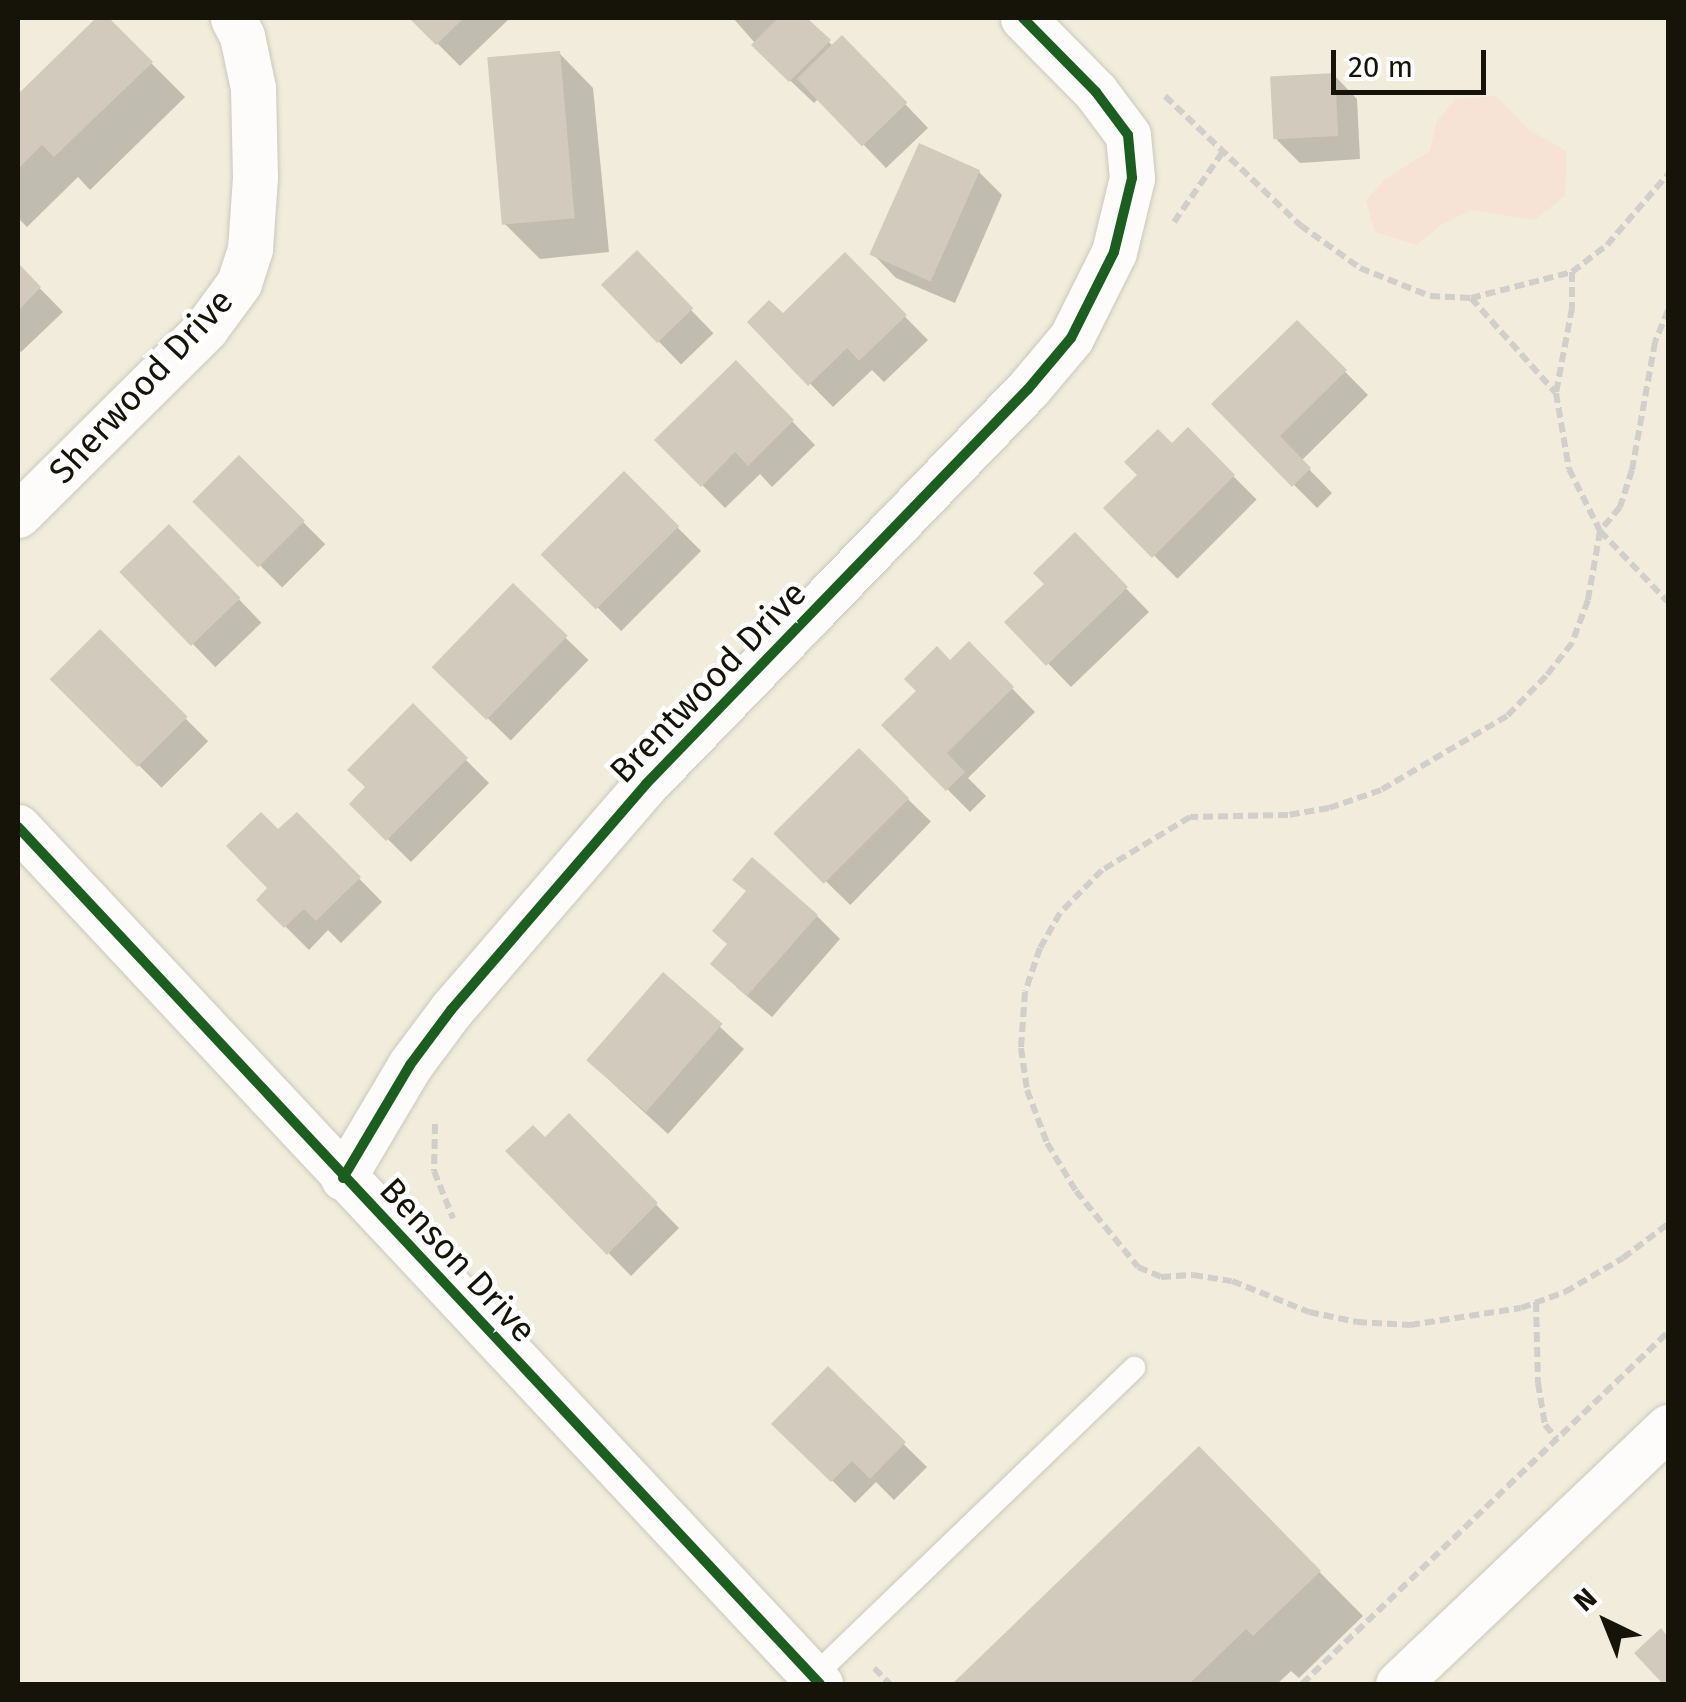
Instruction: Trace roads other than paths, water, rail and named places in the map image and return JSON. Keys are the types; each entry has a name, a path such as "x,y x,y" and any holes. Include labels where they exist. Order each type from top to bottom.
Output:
{"street":[{"name":"Sherwood Drive","path":"18,515 206,328 239,283 250,249 255,176 253,88 242,36 233,18"},
{"name":"Brentwood Drive","path":"343,1178 410,1066 451,1010 646,784 1028,389 1072,338 1119,234 1132,178 1128,135 1096,92 1023,18"},
{"name":"Benson Drive","path":"18,827 816,1681"},
{"path":"1398,1684 1668,1427"}],"lane":[{"path":"816,1681 849,1642 1134,1368"}]}
